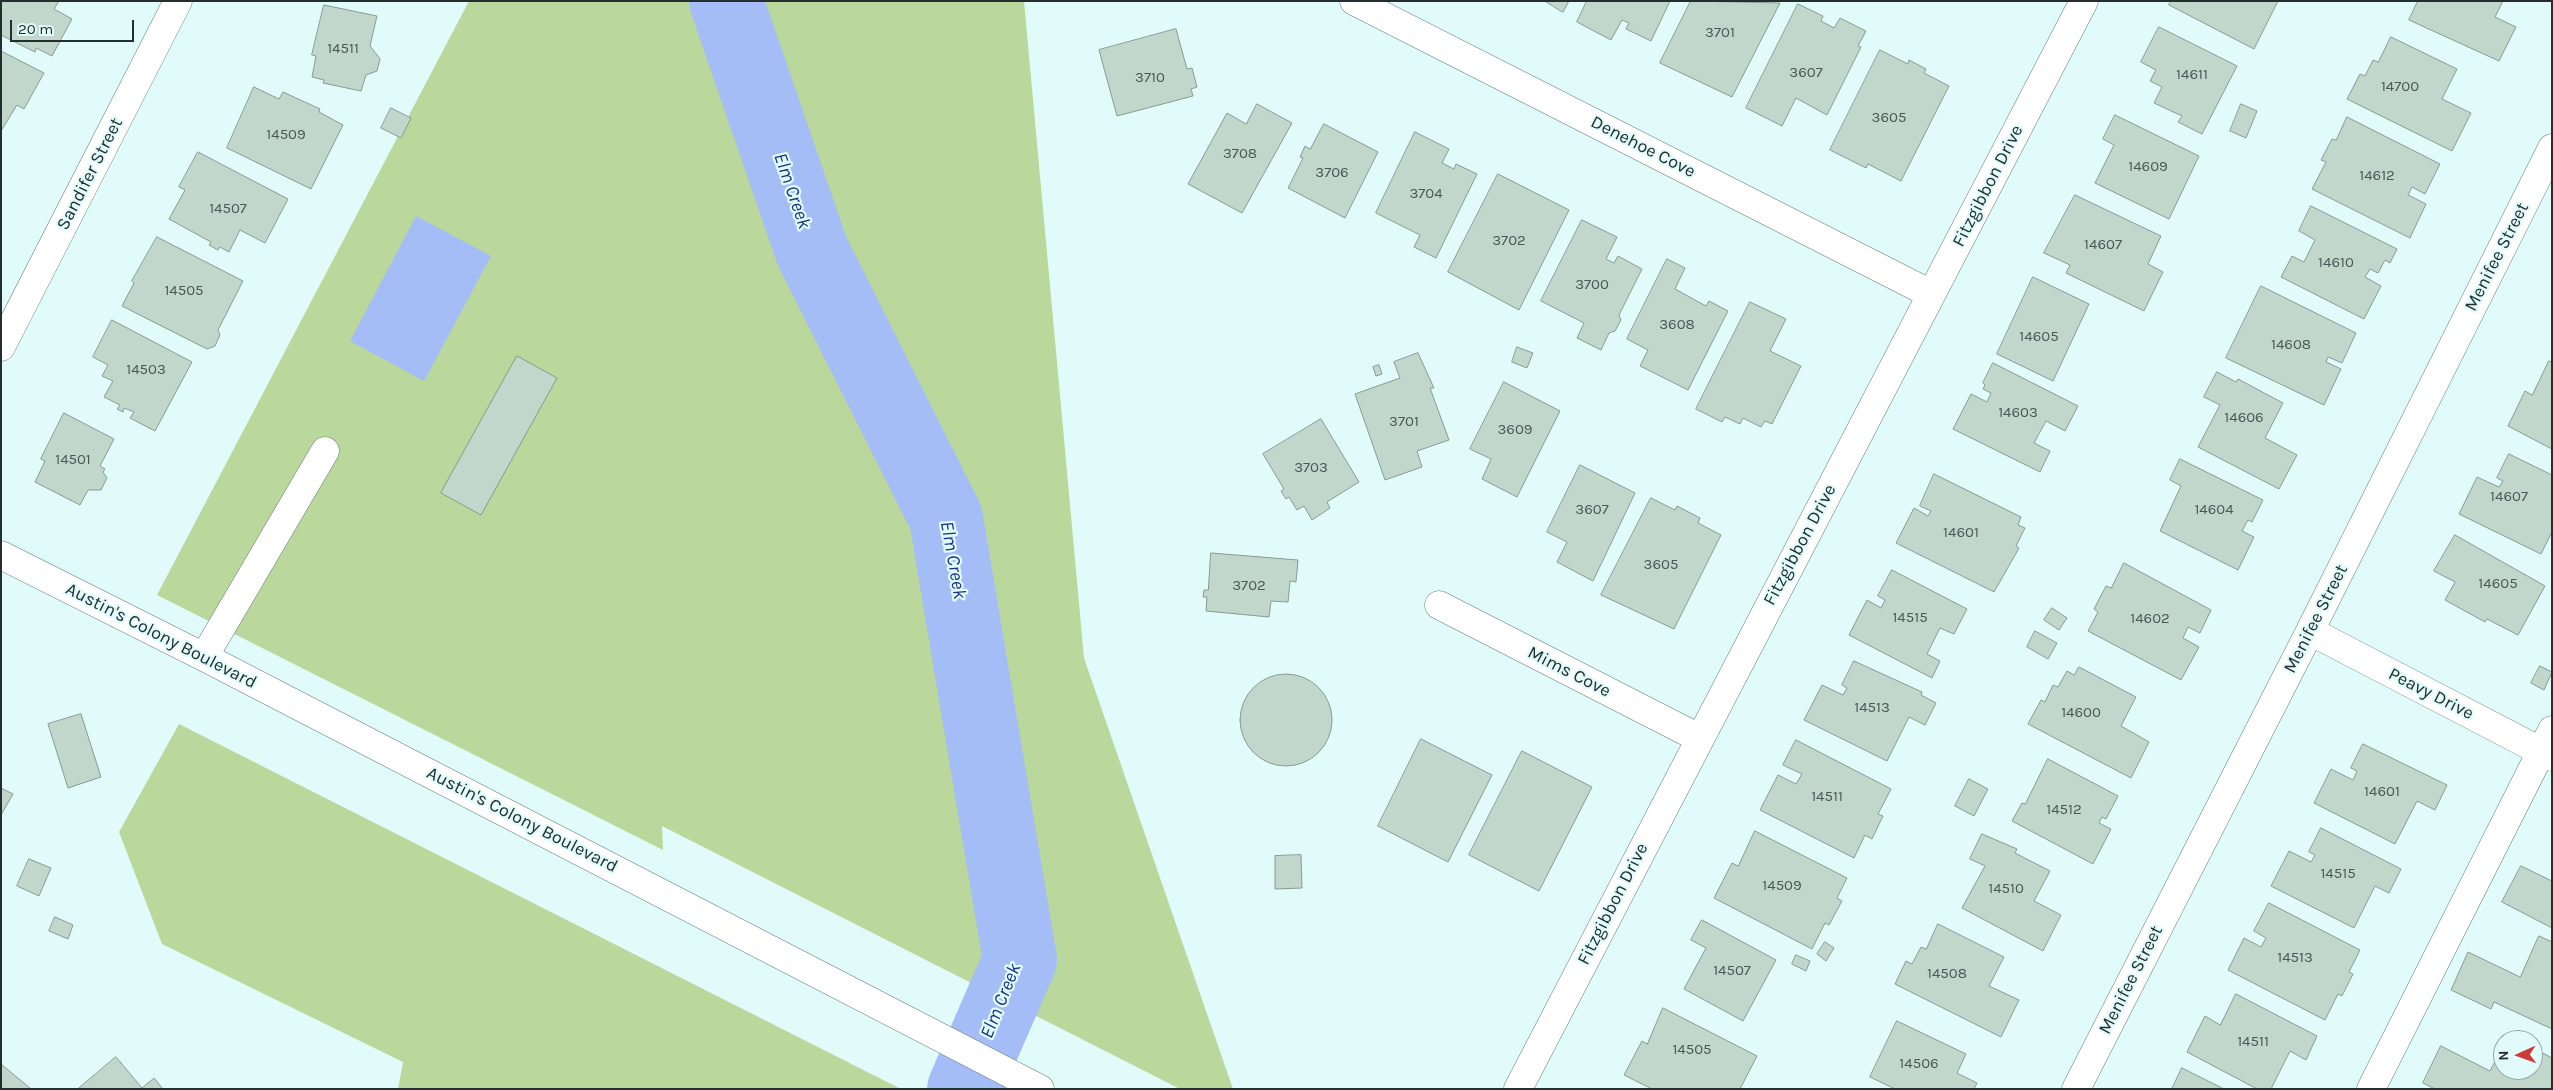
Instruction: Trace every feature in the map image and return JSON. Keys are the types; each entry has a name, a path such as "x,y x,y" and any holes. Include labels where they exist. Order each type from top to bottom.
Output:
{"street":[{"name":"Sandifer Street","path":"1,347 178,1"},
{"name":"Denehoe Cove","path":"1354,1 1931,294"},
{"name":"Fitzgibbon Drive","path":"1518,1089 2084,1"},
{"name":"Menifee Street","path":"2076,1089 2310,631 2552,148"},
{"path":"204,657 325,451"},
{"name":"Austin's Colony Boulevard","path":"1,555 798,962 1040,1089"},
{"name":"Mims Cove","path":"1439,605 1699,738"},
{"name":"Peavy Drive","path":"2310,631 2548,746"},
{"path":"2371,1089 2548,746"}],"green space":[{"path":"469,1 1024,1 1084,658 1233,1089 1180,1089 662,826 663,850 157,595"},
{"path":"179,724 901,1089 398,1089 403,1062 162,944 119,832"}],"water":[{"path":"416,216 491,256 424,381 350,341"}],"building":[{"path":"1,1 59,1 54,9 72,19 52,56 36,48 35,52 1,35"},
{"path":"1545,1 1569,1 1563,12"},
{"path":"1587,1 1670,1 1651,41 1626,29 1629,23 1622,20 1611,40 1577,22"},
{"path":"1691,1 1780,3 1732,97 1660,63"},
{"path":"2171,1 2278,1 2254,49 2169,5"},
{"path":"2418,1 2503,1 2495,17 2516,27 2499,61 2409,20"},
{"path":"1798,4 1823,16 1821,21 1834,28 1840,18 1866,31 1858,46 1861,47 1827,115 1796,98 1782,126 1746,108"},
{"path":"324,5 377,16 370,46 380,59 377,71 366,75 361,91 323,83 324,80 312,77 316,56 312,55"},
{"path":"2159,27 2237,66 2202,134 2178,122 2182,116 2154,103 2162,87 2150,81 2156,70 2141,62"},
{"path":"1176,29 1187,69 1192,68 1197,87 1191,89 1193,96 1117,116 1099,50"},
{"path":"2391,37 2457,69 2442,99 2471,113 2452,151 2347,99 2360,74 2365,76 2373,60 2378,62"},
{"path":"1880,50 1908,64 1909,60 1926,69 1924,73 1949,86 1901,181 1868,164 1866,168 1830,150"},
{"path":"1,51 44,73 24,109 17,105 1,131"},
{"path":"254,87 279,99 283,92 320,109 319,112 343,125 311,189 227,148"},
{"path":"1257,104 1292,123 1242,213 1188,184 1227,113 1246,124"},
{"path":"2241,104 2257,111 2246,138 2230,131"},
{"path":"391,108 411,118 401,138 381,128"},
{"path":"2115,115 2199,156 2169,219 2095,183 2114,145 2103,139"},
{"path":"2347,117 2440,164 2425,194 2412,187 2408,195 2426,204 2410,238 2312,189 2326,162 2321,160 2332,139 2336,140"},
{"path":"1324,124 1378,152 1345,218 1288,188 1303,158 1300,157 1305,146 1310,149"},
{"path":"1415,132 1449,149 1442,163 1454,169 1456,164 1477,174 1436,258 1414,247 1420,235 1376,213"},
{"path":"198,152 288,199 265,243 240,230 229,252 220,247 218,250 209,245 211,242 169,219 185,190 179,187"},
{"path":"1498,174 1569,210 1519,310 1448,272"},
{"path":"2075,195 2161,236 2148,264 2163,272 2144,311 2066,273 2070,265 2044,253"},
{"path":"2311,206 2397,249 2390,263 2385,260 2378,273 2370,269 2365,277 2381,286 2364,319 2281,277 2292,256 2304,262 2315,240 2299,231"},
{"path":"1582,220 1617,237 1606,259 1614,263 1618,256 1642,269 1619,315 1621,320 1615,331 1609,333 1601,350 1577,338 1584,323 1541,301"},
{"path":"157,237 243,281 218,330 220,335 215,346 207,349 122,306 134,283 132,281"},
{"path":"1667,259 1685,268 1675,289 1706,306 1709,301 1728,311 1688,390 1640,366 1648,350 1627,339"},
{"path":"2033,277 2089,304 2053,381 1997,354"},
{"path":"2261,286 2356,333 2342,363 2328,357 2326,362 2341,369 2324,405 2226,358"},
{"path":"1750,302 1786,319 1770,351 1801,366 1772,424 1765,421 1761,427 1743,418 1740,424 1725,417 1722,422 1696,409"},
{"path":"112,320 192,362 155,431 130,418 134,412 124,408 123,412 117,409 120,405 104,397 113,381 102,376 108,365 93,357"},
{"path":"1517,347 1533,353 1527,368 1512,362"},
{"path":"1418,353 1434,388 1430,388 1449,440 1417,451 1422,467 1385,480 1355,394 1400,378 1394,362"},
{"path":"517,356 557,378 481,515 441,493"},
{"path":"2549,361 2552,362 2552,449 2508,426 2525,391 2532,395"},
{"path":"1993,363 2078,406 2065,431 2046,421 2034,443 2050,451 2040,472 1953,429 1971,394 1987,402 1991,393 1983,389 1985,385 1983,383"},
{"path":"1379,365 1382,374 1376,376 1373,367"},
{"path":"2217,372 2236,382 2238,379 2283,403 2265,438 2297,455 2279,489 2198,447 2220,405 2204,397"},
{"path":"1504,382 1560,411 1517,497 1482,479 1491,459 1470,449"},
{"path":"64,413 114,439 100,466 105,469 103,472 107,478 101,490 88,490 80,505 35,482 45,461 41,459"},
{"path":"1321,419 1359,482 1327,502 1330,508 1312,520 1304,506 1297,510 1289,497 1286,499 1281,491 1284,489 1263,454"},
{"path":"2509,454 2552,475 2552,532 2541,554 2459,514 2477,477 2499,487 2503,481 2497,478"},
{"path":"2180,459 2263,500 2252,522 2248,520 2242,531 2254,537 2238,570 2160,531 2181,486 2170,480"},
{"path":"1580,465 1635,493 1593,581 1557,562 1567,542 1547,532"},
{"path":"1934,474 2021,517 2018,525 2025,528 2016,546 2019,548 1994,592 1896,543 1914,508 1928,516 1931,511 1920,506"},
{"path":"1651,498 1675,510 1677,506 1700,518 1698,523 1721,535 1674,629 1601,595"},
{"path":"2455,535 2545,586 2518,635 2487,619 2485,622 2445,600 2455,582 2434,571"},
{"path":"1211,553 1298,560 1296,582 1290,581 1288,602 1271,601 1269,617 1206,611 1207,597 1203,597 1204,590 1208,590"},
{"path":"2124,563 2211,610 2200,633 2188,627 2183,638 2199,647 2181,680 2088,631 2098,612 2094,609 2106,586 2111,588"},
{"path":"1892,570 1967,609 1954,634 1940,628 1927,654 1940,661 1932,678 1849,635 1867,600 1881,608 1885,600 1878,596"},
{"path":"2052,608 2067,618 2059,630 2044,620"},
{"path":"2035,631 2057,643 2048,659 2027,647"},
{"path":"1854,661 1922,692 1921,695 1936,703 1925,725 1909,717 1887,761 1804,720 1822,685 1843,695 1847,688 1842,685"},
{"path":"2540,666 2552,672 2544,690 2531,683"},
{"path":"2079,667 2136,697 2121,726 2149,742 2131,778 2028,724 2041,700 2045,702 2053,685 2058,687 2067,671 2074,675"},
{"path":"1286,674 1303,678 1318,688 1328,703 1332,720 1328,737 1318,752 1303,762 1286,766 1269,762 1254,752 1244,737 1240,720 1244,703 1254,688 1269,678"},
{"path":"81,714 101,777 68,788 48,724"},
{"path":"1421,739 1492,775 1448,862 1378,826"},
{"path":"1796,740 1891,789 1878,814 1883,816 1872,839 1865,835 1854,858 1760,810 1778,775 1796,784 1802,774 1783,765"},
{"path":"2363,744 2447,785 2435,810 2417,801 2395,844 2314,803 2331,769 2353,780 2357,771 2351,768"},
{"path":"1522,751 1592,787 1539,891 1469,855"},
{"path":"2048,759 2118,796 2106,819 2102,817 2099,823 2111,829 2093,864 2012,821 2022,803 2025,804"},
{"path":"1969,779 1988,789 1974,816 1955,806"},
{"path":"1,788 13,794 1,815"},
{"path":"2321,828 2401,869 2389,893 2375,886 2354,928 2271,886 2289,851 2311,862 2315,855 2309,852"},
{"path":"1755,831 1847,878 1837,898 1842,901 1829,925 1825,923 1812,949 1714,898 1732,863 1738,866"},
{"path":"1982,834 2017,849 2015,853 2050,871 2034,901 2061,915 2043,951 1962,908 1985,866 1970,859"},
{"path":"1301,855 1302,888 1275,889 1275,856"},
{"path":"29,859 51,868 39,896 17,886"},
{"path":"2521,866 2552,881 2552,928 2502,902"},
{"path":"2269,903 2360,950 2349,972 2353,974 2342,996 2338,994 2325,1020 2228,970 2244,938 2261,947 2266,938 2254,931"},
{"path":"55,917 73,925 68,939 49,931"},
{"path":"1702,920 1776,960 1743,1021 1684,989 1706,948 1691,940"},
{"path":"1938,924 2004,957 1989,986 2019,1000 2001,1037 1895,984 1906,961 1912,964 1921,947 1926,949"},
{"path":"2539,936 2552,942 2552,1029 2494,1002 2491,1009 2451,990 2468,952 2520,977"},
{"path":"1825,942 1834,948 1826,961 1817,954"},
{"path":"1796,955 1810,961 1806,971 1792,964"},
{"path":"2236,994 2317,1036 2306,1060 2290,1051 2271,1089 2257,1089 2187,1052 2205,1016 2220,1025"},
{"path":"1663,1008 1757,1056 1740,1089 1652,1089 1624,1075 1642,1041 1647,1044"},
{"path":"1897,1021 1966,1054 1957,1073 1977,1083 1974,1089 1895,1089 1870,1077"},
{"path":"2441,1046 2490,1071 2493,1065 2493,1080 2543,1080 2543,1053 2552,1058 2552,1089 2435,1089 2423,1083"},
{"path":"116,1057 142,1088 154,1078 163,1089 78,1089"},
{"path":"1,1064 31,1089 1,1089"},
{"path":"2182,1068 2224,1089 2172,1089"}],"waterway":[{"name":"Elm Creek","path":"726,1 812,251 946,518 1020,960 964,1089"}]}
